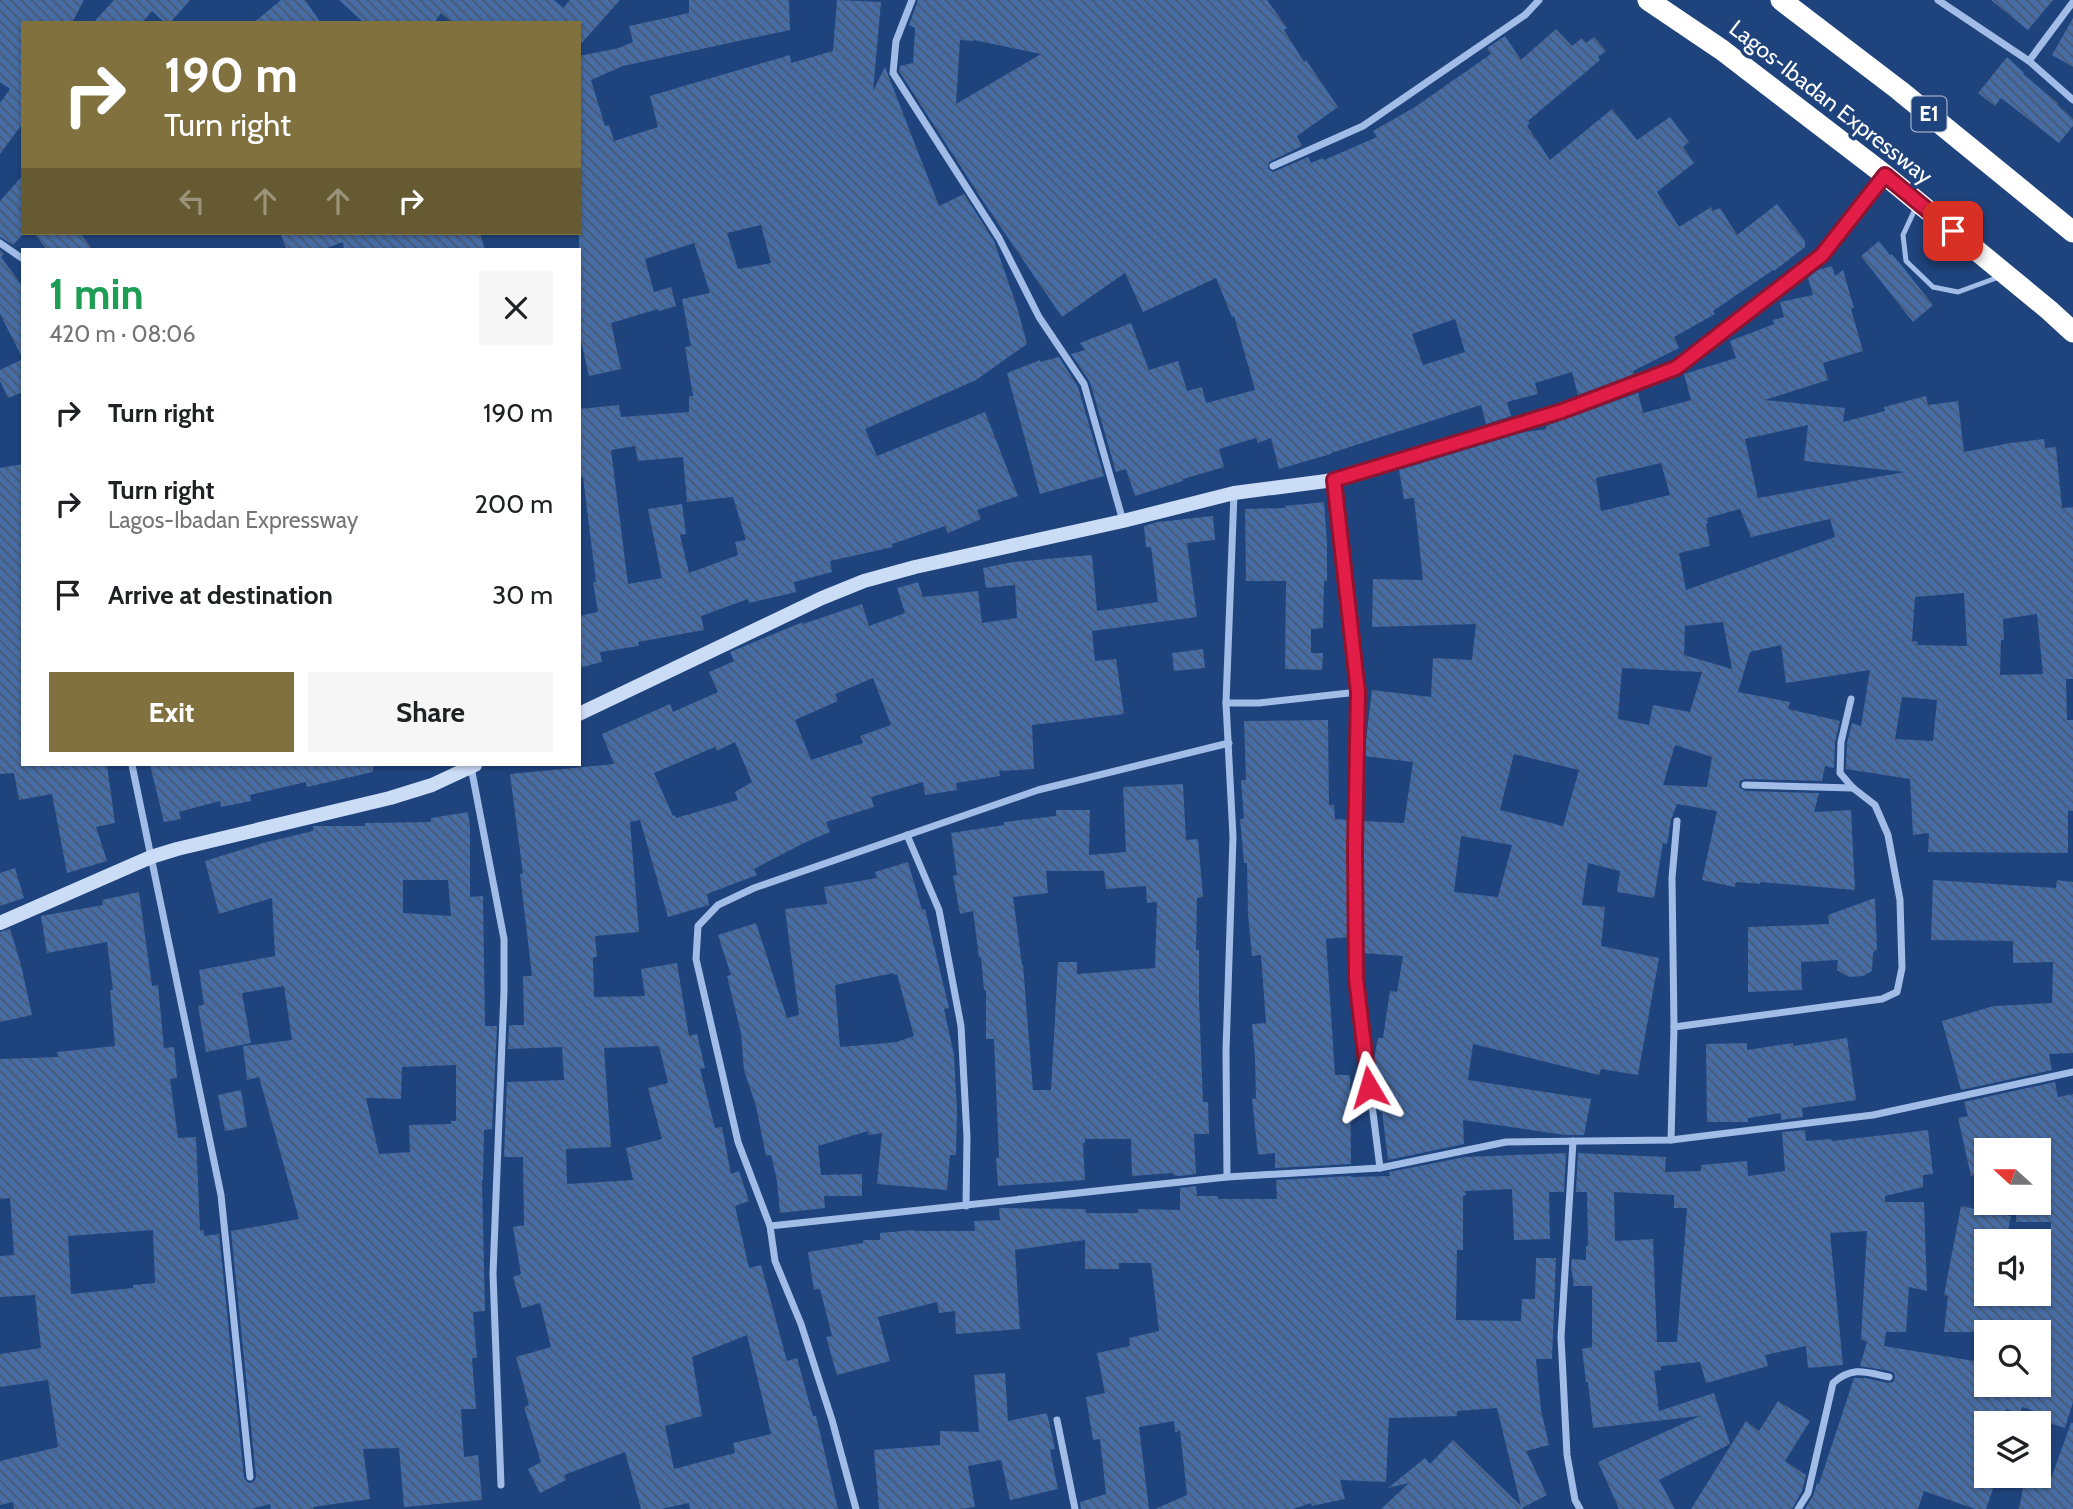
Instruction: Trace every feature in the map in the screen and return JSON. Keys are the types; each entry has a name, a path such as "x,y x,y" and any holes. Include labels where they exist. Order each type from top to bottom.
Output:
{"highway":[{"name":"Lagos-Ibadan Expressway","path":"1648,0 1722,50 1885,175 2073,332"},
{"name":"E1","path":"1781,0 1899,90 2073,232"}],"street":[{"path":"912,0 896,41 893,73 999,237 1039,317 1084,384 1123,521"},
{"path":"1273,166 1363,125 1525,15 1539,0"},
{"path":"1938,0 2029,61 2073,100"},
{"path":"2029,61 2073,2"},
{"path":"581,713 822,598 864,581 1234,493 1334,480 1562,411 1676,368 1822,255 1885,175"},
{"path":"0,243 21,258"},
{"path":"1334,480 1358,692 1356,978 1380,1168"},
{"path":"1227,1177 1226,1051 1233,837 1226,703 1234,493"},
{"path":"1226,703 1259,703 1358,692"},
{"path":"1674,1027 1882,999 1897,992 1902,968 1900,900 1888,835 1875,805 1840,774 1841,742 1851,699"},
{"path":"856,1509 832,1420 801,1324 775,1262 770,1226 735,1129 696,959 698,926 718,905 754,888 907,835 1038,790 1229,743"},
{"path":"132,766 221,1195 250,1477"},
{"path":"0,923 151,857 390,798 432,785 473,766 504,939 493,1274 501,1485"},
{"path":"1745,785 1853,788"},
{"path":"1671,1140 1674,1027 1672,878 1677,821"},
{"path":"907,835 939,910 961,1026 967,1137 966,1206"},
{"path":"770,1226 1227,1177 1380,1168 1506,1142 1671,1140 1873,1115 2073,1072"},
{"path":"1573,1141 1560,1337 1567,1455 1575,1500 1580,1509"},
{"path":"1798,1509 1808,1493 1833,1383 1846,1373 1863,1371 1889,1377"},
{"path":"1057,1420 1075,1509"}],"lane":[{"path":"1919,203 1903,235 1906,261 1933,287 1958,292 2006,274"}],"building":[{"path":"0,0 84,0 73,21 21,21 21,126 0,154 0,103 10,89 0,82"},
{"path":"114,0 190,0 172,21 163,21 152,11 144,21 95,21"},
{"path":"281,0 305,0 320,21 255,21"},
{"path":"339,0 554,0 563,8 570,0 620,0 581,44 581,21 451,21 441,13 435,21 362,21"},
{"path":"689,0 789,0 790,30 623,66 591,80 605,126 609,125 614,141 658,127 650,96 790,55 791,63 833,51 837,0 881,2 873,91 885,67 939,206 964,194 994,241 1027,344 976,380 865,429 877,456 985,412 1018,496 977,510 981,519 948,533 945,526 892,544 893,547 830,561 832,572 794,582 796,592 749,603 748,599 701,616 704,630 638,642 639,646 600,652 602,662 581,667 581,616 598,612 581,478 581,409 619,405 621,417 689,412 689,396 693,396 685,347 691,346 682,299 710,293 694,243 645,259 654,292 671,287 676,306 611,323 621,369 589,376 581,342 581,56 619,48 633,42 629,26 689,13","holes":["761,225 771,263 738,269 727,233","635,446 638,461 683,457 687,502 733,497 746,540 735,542 738,555 689,573 680,535 686,534 682,504 648,509 662,578 628,584 611,450"]},
{"path":"918,0 1267,0 1287,28 1284,30 1304,62 1306,60 1338,107 1297,136 1302,146 1269,162 1268,169 1273,172 1308,157 1311,163 1323,158 1324,160 1377,137 1373,131 1415,107 1491,54 1487,48 1505,36 1521,60 1556,29 1572,46 1582,38 1586,43 1594,37 1606,51 1598,57 1600,60 1528,121 1530,123 1527,126 1550,160 1612,109 1637,140 1670,117 1689,142 1683,147 1694,163 1657,192 1679,227 1711,207 1713,211 1720,208 1737,235 1777,204 1805,241 1805,247 1713,311 1715,314 1674,337 1679,348 1633,371 1634,374 1578,395 1572,372 1535,383 1538,394 1507,402 1511,416 1486,424 1481,405 1279,469 1271,438 1258,443 1256,438 1219,449 1224,467 1135,496 1126,469 1116,472 1090,382 1071,354 1085,350 1080,343 1131,323 1149,370 1178,361 1187,391 1202,387 1206,403 1255,390 1234,316 1232,317 1216,278 1143,312 1125,273 1062,317 899,71 900,66 913,63 915,28 909,25","holes":["960,40 974,40 1041,54 956,104","1455,319 1465,352 1423,365 1412,334"]},
{"path":"1991,0 2053,0 2028,30"},
{"path":"2073,18 2073,67 2052,55"},
{"path":"2007,57 2073,119 2073,126 2059,143 2001,98 1995,106 1978,93"},
{"path":"21,177 22,235 13,245 0,237 0,201"},
{"path":"36,235 82,235 91,248 45,248"},
{"path":"281,235 481,235 484,248 344,248 343,242 327,248 286,248"},
{"path":"1879,241 1933,305 1913,322 1861,256"},
{"path":"0,250 4,254 1,257 21,284 21,355 0,314"},
{"path":"1832,266 1835,276 1843,270 1863,351 1823,363 1828,380 1765,400 1845,408 1843,422 1926,396 1928,405 1958,401 1964,452 2044,439 2045,448 2056,447 2062,508 2073,507 2073,679 2066,679 2067,720 2073,720 2073,811 2068,811 2068,853 1928,852 1929,833 1913,835 1910,779 1846,769 1847,743 1852,723 1861,726 1870,670 1786,683 1781,645 1750,652 1738,692 1790,702 1788,709 1840,721 1835,742 1834,768 1825,766 1822,781 1745,779 1740,781 1739,787 1745,791 1819,793 1814,812 1851,810 1855,890 1760,882 1736,882 1735,887 1702,880 1717,811 1677,804 1667,844 1663,843 1654,898 1617,892 1620,871 1588,863 1582,905 1605,907 1601,946 1659,958 1638,1075 1601,1069 1599,1075 1473,1044 1468,1080 1591,1099 1584,1135 1565,1135 1463,1120 1464,1144 1388,1160 1373,1065 1378,1038 1383,1038 1390,991 1397,992 1403,956 1362,953 1362,821 1404,823 1413,762 1364,756 1372,690 1431,697 1433,658 1472,660 1476,624 1372,627 1373,579 1423,580 1414,498 1404,499 1399,470 1525,432 1547,429 1546,426 1638,393 1643,413 1691,400 1684,374 1736,358 1730,341 1774,324 1773,320 1784,317 1780,302 1813,295 1808,278 1818,270","holes":["1808,425 1804,461 1905,472 1758,498 1745,439","1661,463 1670,495 1601,511 1596,478","1740,509 1751,537 1830,519 1835,537 1686,590 1679,553 1710,546 1707,518","1964,593 1967,646 1917,645 1918,642 1912,641 1915,597","2037,614 2043,674 2000,675 2001,640 2004,640 2003,619","1723,622 1732,669 1684,655 1685,626","1622,668 1702,672 1690,712 1653,705 1649,725 1618,719","1902,697 1937,700 1933,741 1895,739","1675,745 1712,757 1707,787 1663,785","1514,754 1579,770 1563,826 1500,810","1461,836 1512,845 1498,897 1454,892"]},
{"path":"1059,357 1078,387 1104,476 1040,494 1007,373 1040,360"},
{"path":"21,360 21,393 8,398 0,381 0,370"},
{"path":"21,464 21,766 107,766 115,823 96,827 107,861 67,873 52,794 19,800 14,773 0,774 0,468"},
{"path":"1324,502 1327,581 1324,581 1323,628 1311,629 1311,653 1323,653 1322,670 1285,669 1286,581 1246,581 1245,509 1286,508 1285,506"},
{"path":"1213,516 1215,540 1187,543 1197,617 1092,631 1095,661 1116,659 1124,714 1032,725 1034,769 999,771 1000,776 956,783 957,790 925,795 923,782 871,797 874,807 826,822 830,832 754,869 757,875 707,894 709,905 668,917 640,820 630,822 639,932 595,936 597,957 593,957 594,997 645,996 641,969 677,963 689,1036 697,1034 705,1068 700,1069 715,1128 722,1127 731,1174 739,1171 749,1201 735,1206 749,1268 761,1265 787,1361 797,1358 813,1416 816,1416 838,1509 690,1509 689,1503 661,1509 641,1509 625,1452 564,1475 566,1480 540,1493 528,1469 541,1462 524,1407 529,1405 516,1357 551,1347 540,1303 522,1308 513,1277 521,1274 513,1227 524,1225 523,1157 504,1157 507,1082 564,1080 562,1047 508,1049 509,1025 524,1025 523,976 532,976 510,774 614,764 602,734 670,704 673,712 718,692 709,672 734,661 730,652 803,622 862,604 869,626 905,613 897,588 918,582 923,597 978,591 982,623 1017,618 1015,585 986,588 983,568 1013,562 1092,555 1097,611 1158,602 1151,547 1146,547 1144,526","holes":["873,678 891,725 860,736 863,743 811,760 795,720 838,701 835,694","735,742 752,782 735,792 738,800 676,818 654,773 715,747 717,751","659,1046 668,1083 648,1088 662,1139 626,1148 633,1180 567,1184 566,1149 611,1147 604,1048","747,1335 771,1434 733,1443 735,1453 674,1469 665,1426 702,1416 692,1357"]},
{"path":"1203,649 1205,668 1174,671 1172,653"},
{"path":"1328,720 1329,805 1334,805 1335,819 1349,820 1350,937 1326,939 1335,1075 1350,1075 1351,1164 1275,1168 1275,1153 1258,1155 1252,1098 1256,1099 1252,1024 1266,1023 1261,955 1252,956 1247,863 1244,863 1240,819 1244,819 1241,780 1246,780 1244,721"},
{"path":"150,766 373,766 373,772 307,787 306,782 250,795 251,801 221,807 220,801 179,812 181,819 164,822"},
{"path":"1183,784 1186,840 1198,839 1203,897 1197,898 1196,950 1199,950 1203,1102 1208,1102 1209,1134 1194,1134 1196,1174 1132,1176 1131,1139 1085,1139 1085,1180 998,1186 994,1039 986,1039 986,990 981,957 973,911 960,914 953,876 957,875 951,833 1004,825 1004,822 1056,816 1056,810 1090,810 1089,855 1126,852 1123,787","holes":["1046,871 1104,871 1106,889 1146,886 1147,903 1157,902 1155,968 1077,974 1077,962 1058,962 1051,1090 1033,1090 1023,965 1013,897 1048,893"]},
{"path":"468,812 470,897 483,896 485,1026 497,1026 492,1129 484,1130 482,1180 485,1311 473,1312 477,1358 472,1358 476,1409 461,1409 464,1457 478,1455 482,1500 404,1507 399,1448 363,1449 370,1499 313,1509 271,1509 270,1504 251,1509 14,1509 13,1502 0,1505 0,1461 58,1447 48,1380 0,1387 0,1354 41,1348 35,1295 0,1297 0,1256 14,1255 10,1198 0,1199 0,1059 58,1057 57,1052 115,1046 110,990 113,990 107,942 47,953 41,916 103,905 102,900 139,892 152,986 158,985 164,1048 174,1047 177,1078 170,1079 178,1138 196,1137 200,1230 204,1230 204,1236 219,1234 244,1478 251,1483 256,1476 231,1231 299,1219 259,1077 247,1080 243,1046 292,1040 284,986 242,993 251,1043 206,1052 198,1006 204,1005 199,970 275,956 272,898 219,914 205,861 313,831 313,826 431,822 431,818","holes":["403,880 448,880 451,916 403,913","456,1065 456,1121 451,1121 451,1124 409,1125 410,1152 379,1154 366,1098 401,1099 402,1067","153,1230 155,1283 133,1285 133,1288 71,1294 68,1236"]},
{"path":"908,862 922,910 925,909 949,1008 944,1009 954,1055 957,1112 956,1155 950,1155 947,1190 877,1184 882,1133 869,1135 868,1131 818,1146 821,1175 862,1174 862,1196 824,1196 825,1208 780,1213 777,1181 771,1155 766,1156 756,1106 744,1070 741,1033 727,976 731,975 718,935 756,923 787,1018 799,1015 785,909 827,904 824,887 877,878 875,872","holes":["897,974 914,1036 897,1042 840,1047 835,985"]},
{"path":"15,868 24,898 0,906 0,873"},
{"path":"1933,880 2056,888 2057,880 2073,882 2073,1053 2049,1054 2052,1070 1961,1090 1942,1021 1994,1006 2052,1003 2053,962 2013,963 2013,941 1931,940"},
{"path":"1875,898 1877,949 1873,953 1872,971 1863,976 1849,977 1837,970 1838,960 1801,962 1802,990 1748,992 1748,927 1829,924 1828,915"},
{"path":"10,929 32,1015 0,1022 0,932"},
{"path":"1847,1038 1856,1100 1802,1108 1803,1117 1781,1120 1781,1113 1748,1118 1748,1122 1707,1122 1706,1044 1747,1043 1747,1050"},
{"path":"2055,1082 2058,1097 2073,1094 2073,1402 2065,1428 2051,1424 2051,1411 2034,1411 2022,1407 2021,1411 1974,1411 1974,1488 1993,1488 1986,1509 1975,1509 1924,1491 1918,1509 1805,1509 1817,1483 1819,1484 1854,1378 1888,1383 1895,1378 1890,1371 1860,1366 1867,1342 1861,1339 1867,1231 1830,1233 1843,1365 1808,1368 1806,1346 1765,1355 1768,1366 1706,1383 1700,1362 1661,1366 1661,1370 1654,1371 1659,1411 1714,1393 1730,1444 1659,1480 1675,1509 1619,1509 1598,1462 1700,1416 1593,1428 1582,1349 1592,1347 1592,1286 1574,1286 1571,1266 1572,1259 1586,1260 1588,1246 1587,1192 1576,1192 1578,1153 1666,1157 1665,1172 1701,1171 1701,1165 1747,1161 1748,1176 1785,1171 1782,1132 1805,1130 1806,1141 1832,1141 1928,1130 1933,1174 1923,1175 1923,1187 1885,1196 1885,1202 1924,1202 1927,1291 1909,1287 1906,1332 1886,1332 1884,1346 1974,1361 1974,1397 2051,1397 2051,1320 1974,1320 1974,1332 1944,1332 1948,1296 1944,1295 1961,1206 1974,1209 1974,1215 2011,1216 2008,1229 1974,1229 1974,1306 2051,1306 2051,1222 2016,1222 2016,1215 2051,1215 2051,1138 1974,1138 1974,1175 1971,1176 1958,1118 1968,1116 1964,1102","holes":["1614,1192 1674,1195 1674,1208 1687,1208 1677,1342 1657,1342 1653,1239 1615,1241"]},
{"path":"241,1090 247,1127 225,1131 218,1095"},
{"path":"1566,1153 1564,1192 1549,1192 1550,1239 1514,1240 1512,1189 1465,1191 1466,1195 1463,1196 1463,1250 1457,1250 1456,1320 1521,1321 1522,1299 1535,1299 1536,1258 1556,1258 1552,1359 1536,1359 1541,1410 1549,1445 1526,1451 1547,1495 1522,1508 1524,1509 1381,1509 1409,1483 1388,1488 1425,1458 1430,1464 1453,1440 1521,1506 1497,1408 1457,1411 1457,1416 1389,1418 1386,1482 1340,1480 1345,1499 1312,1506 1311,1503 1293,1509 1155,1509 1187,1495 1180,1431 1175,1432 1174,1421 1139,1427 1149,1509 1081,1509 1080,1502 1106,1494 1100,1439 1093,1440 1086,1397 1105,1393 1097,1353 1130,1346 1129,1338 1159,1331 1151,1263 1119,1263 1119,1269 1085,1269 1085,1240 1015,1250 1020,1329 956,1334 955,1311 939,1313 937,1302 878,1317 890,1361 837,1375 826,1337 832,1336 820,1289 814,1290 808,1252 863,1243 863,1240 880,1240 880,1233 914,1230 975,1231 974,1221 1000,1220 999,1208 1086,1209 1086,1213 1138,1213 1138,1209 1180,1210 1180,1188 1196,1186 1197,1196 1218,1196 1218,1199 1277,1199 1276,1180 1390,1176 1389,1172 1465,1157"},
{"path":"1005,1373 1008,1421 1047,1413 1055,1449 1050,1450 1058,1489 1010,1500 1001,1460 968,1466 975,1507 879,1509 874,1450 940,1445 940,1431 979,1432 974,1375"},
{"path":"1778,1401 1810,1421 1785,1461 1806,1475 1802,1491 1792,1509 1691,1509 1746,1421 1759,1431"},
{"path":"2073,1423 2073,1509 2019,1509 2023,1488 2051,1488 2051,1479"}],"route":[{"path":"1369,1087 1356,978 1358,692 1334,480 1562,411 1676,368 1822,255 1885,175 1953,231"}]}
